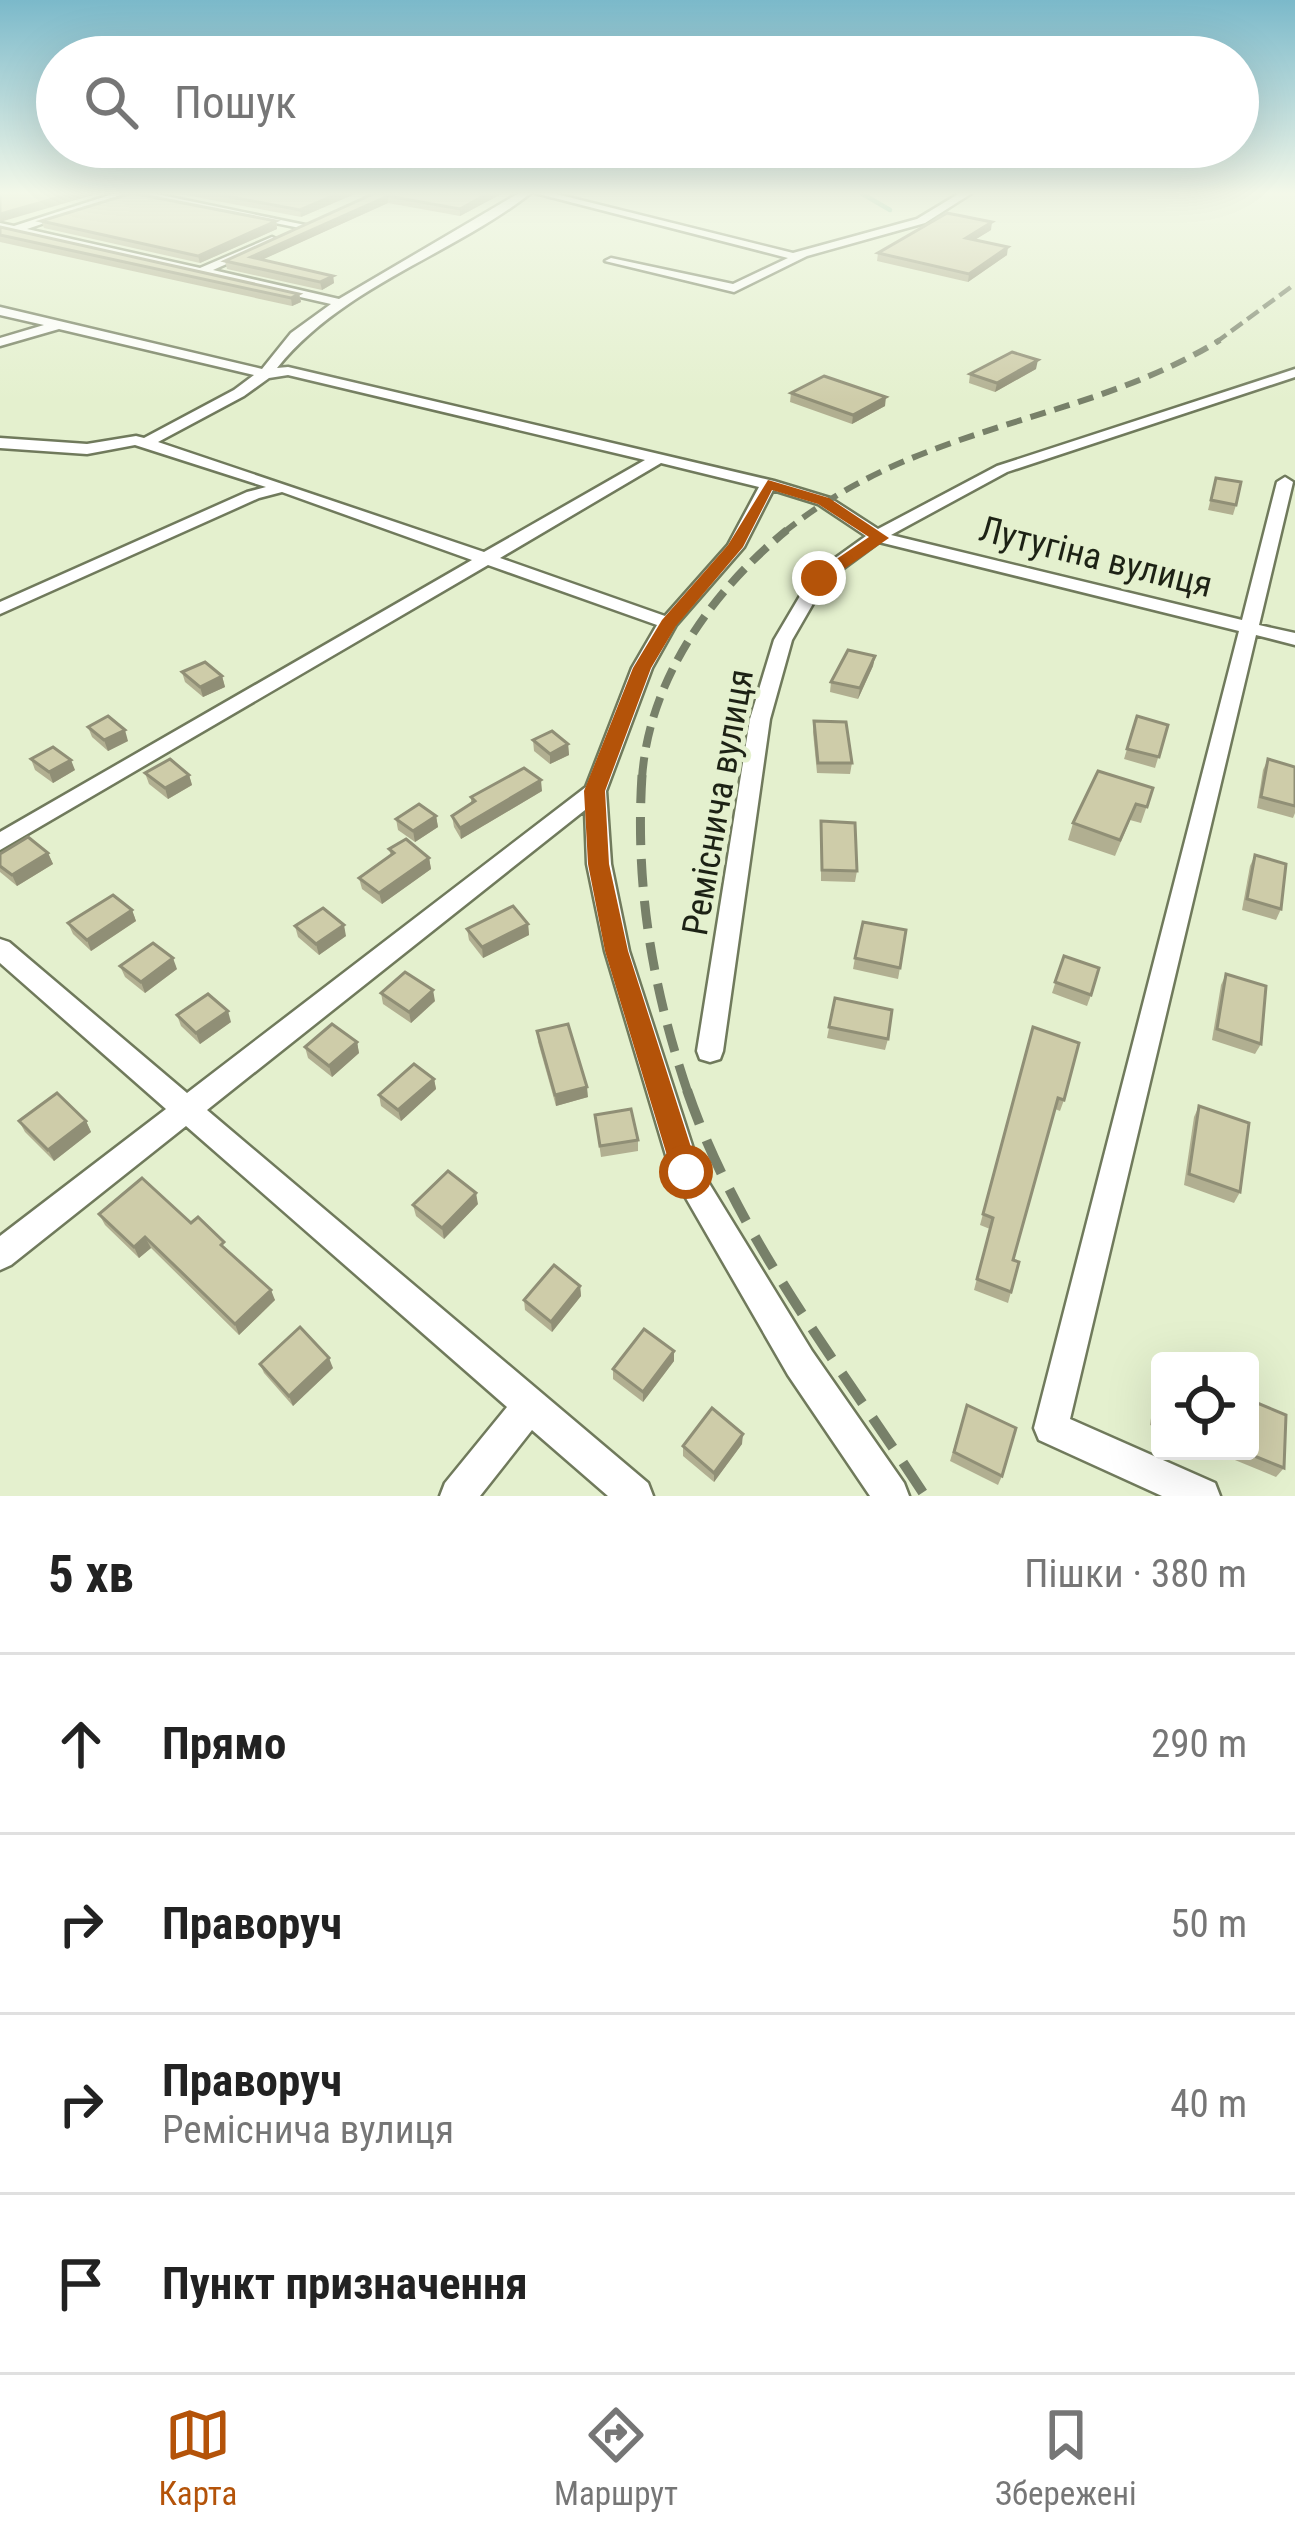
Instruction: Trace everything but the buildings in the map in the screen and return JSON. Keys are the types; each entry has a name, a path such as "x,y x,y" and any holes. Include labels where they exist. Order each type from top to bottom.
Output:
{"street":[{"path":"171,263 341,303"},
{"path":"204,270 220,263"},
{"path":"0,442 86,449 147,442 265,374 296,336 409,263"},
{"path":"618,263 734,288 788,263"},
{"name":"Лутугіна вулиця","path":"0,311 265,374 310,376 768,484 824,501 881,538 1295,639"},
{"path":"0,343 59,325"},
{"name":"Реміснича вулиця","path":"710,1051 760,719 783,640 819,578 865,543 1053,448 1295,373"},
{"path":"147,442 668,623"},
{"path":"0,842 489,561 658,458"},
{"path":"1202,1496 1051,1428 1285,482"},
{"path":"768,484 735,547 668,623 642,668 595,791 598,864 617,951 686,1172 800,1363 891,1496"},
{"path":"0,609 253,495 283,488"},
{"path":"0,1255 180,1110 595,791"},
{"path":"0,950 180,1110 635,1496"},
{"path":"458,1496 528,1408"}],"railway":[{"path":"1217,342 1295,284"},
{"path":"786,531 836,496 890,468 1112,390 1217,342"},
{"path":"642,778 657,706 689,640 734,581 786,531"},
{"path":"642,775 641,857 649,936 688,1091"},
{"path":"688,1091 708,1145 762,1249 925,1496"}],"route":[{"path":"686,1172 617,951 598,864 595,791 642,668 668,623 735,547 768,484 824,501 881,538 865,543 819,578"}]}
